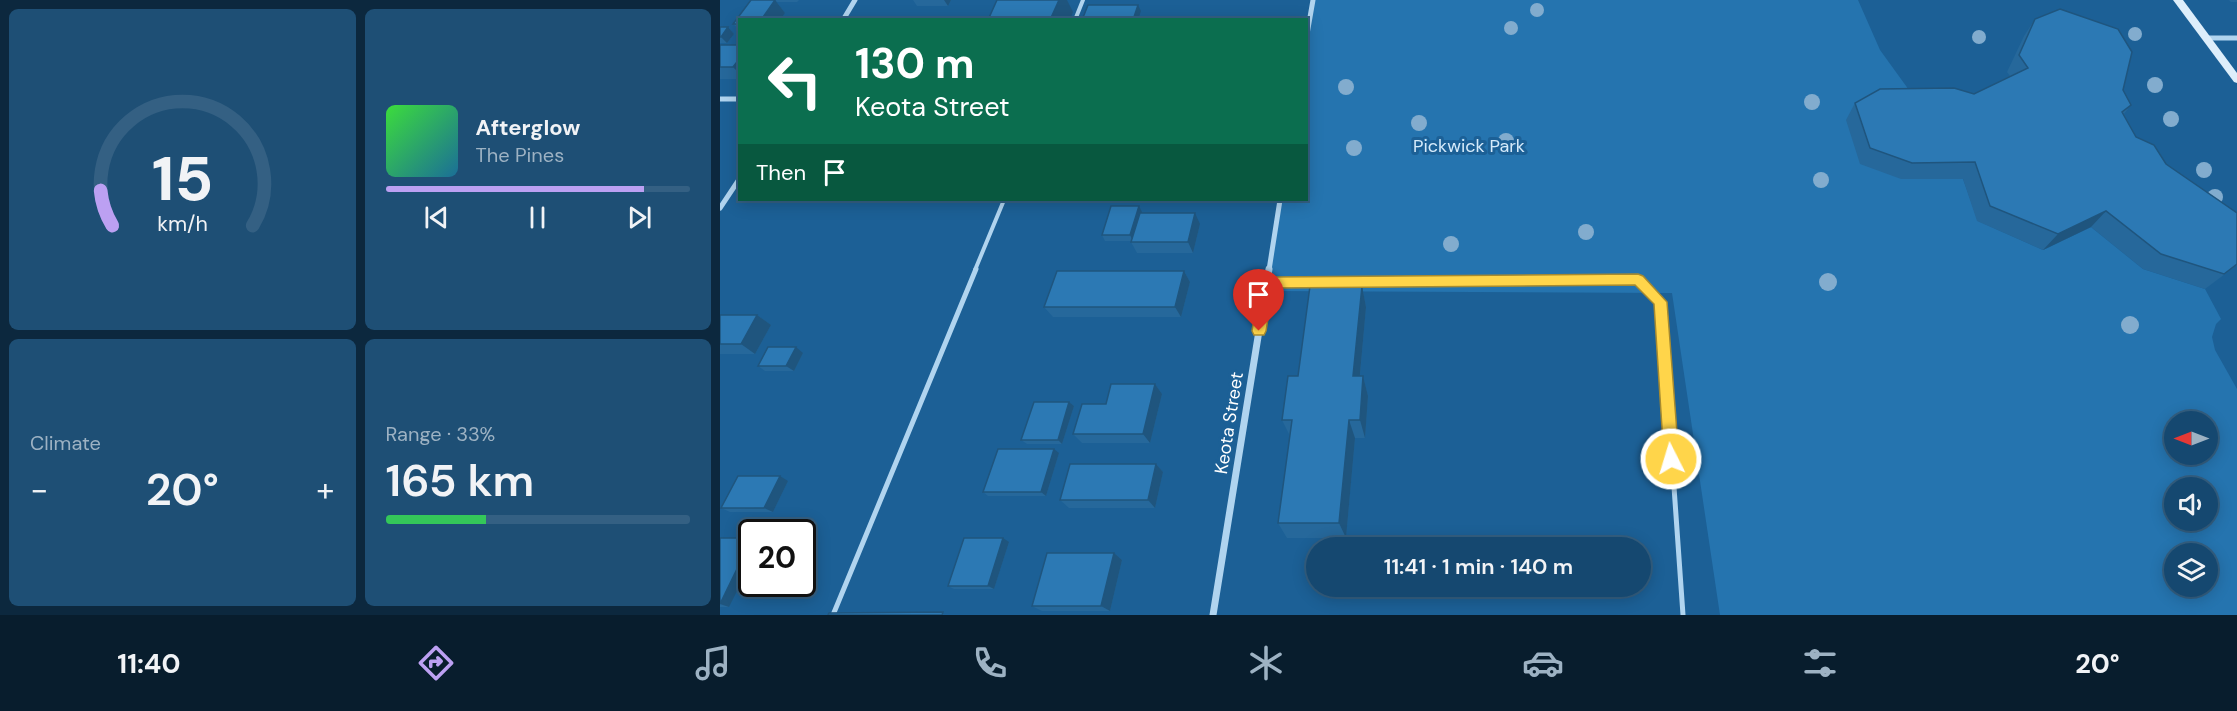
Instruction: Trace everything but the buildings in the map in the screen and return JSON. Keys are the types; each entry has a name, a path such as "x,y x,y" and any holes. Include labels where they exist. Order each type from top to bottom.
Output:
{"main road":[{"path":"2178,0 2237,80"}],"street":[{"path":"844,18 855,0"},
{"path":"1308,29 1313,0"},
{"path":"2206,38 2237,38"},
{"path":"720,99 738,99"},
{"path":"720,208 738,181"},
{"name":"Keota Street","path":"1213,615 1280,201"}],"lane":[{"path":"1077,18 1083,0"},
{"path":"833,615 1004,201"},
{"path":"1267,282 1638,280 1661,302 1683,615"}],"green space":[{"name":"Pickwick Park","path":"1313,0 1858,0 1880,50 1914,97 1901,179 1963,179 1978,221 2043,250 2091,227 2143,269 2205,289 2221,319 2216,324 2212,337 2215,350 2237,389 2237,615 1720,615 1672,293 1265,291 1280,201 1308,201 1308,29"}],"route":[{"path":"1259,331 1267,282 1638,280 1661,302 1662,348 1671,459"}]}
